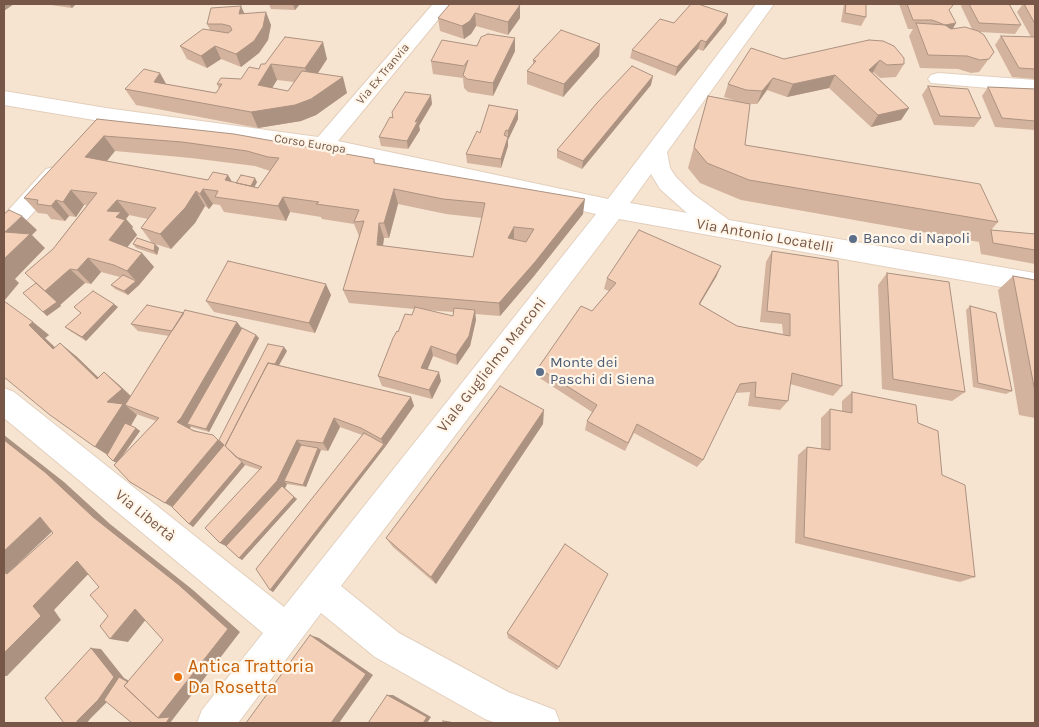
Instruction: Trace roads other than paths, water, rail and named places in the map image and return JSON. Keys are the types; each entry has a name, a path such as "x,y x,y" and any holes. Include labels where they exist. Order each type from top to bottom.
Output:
{"street":[{"name":"Via Ex Tranvia","path":"323,145 442,4"},
{"name":"Viale Guglielmo Marconi","path":"215,723 613,209 765,4"},
{"path":"938,79 1035,86"},
{"name":"Corso Europa","path":"4,98 99,122 323,145 613,209"},
{"path":"656,151 659,168 668,183 685,200 726,229"},
{"path":"4,230 67,159"},
{"name":"Via Antonio Locatelli","path":"613,209 1035,284"},
{"name":"Via Libertà","path":"4,401 287,631"},
{"path":"318,590 387,645 496,715 542,723"}],"place":[{"name":"Banco di Napoli","path":"853,239"},
{"name":"Monte dei Paschi di Siena","path":"540,372"},
{"name":"Antica Trattoria Da Rosetta","path":"178,677"}]}
